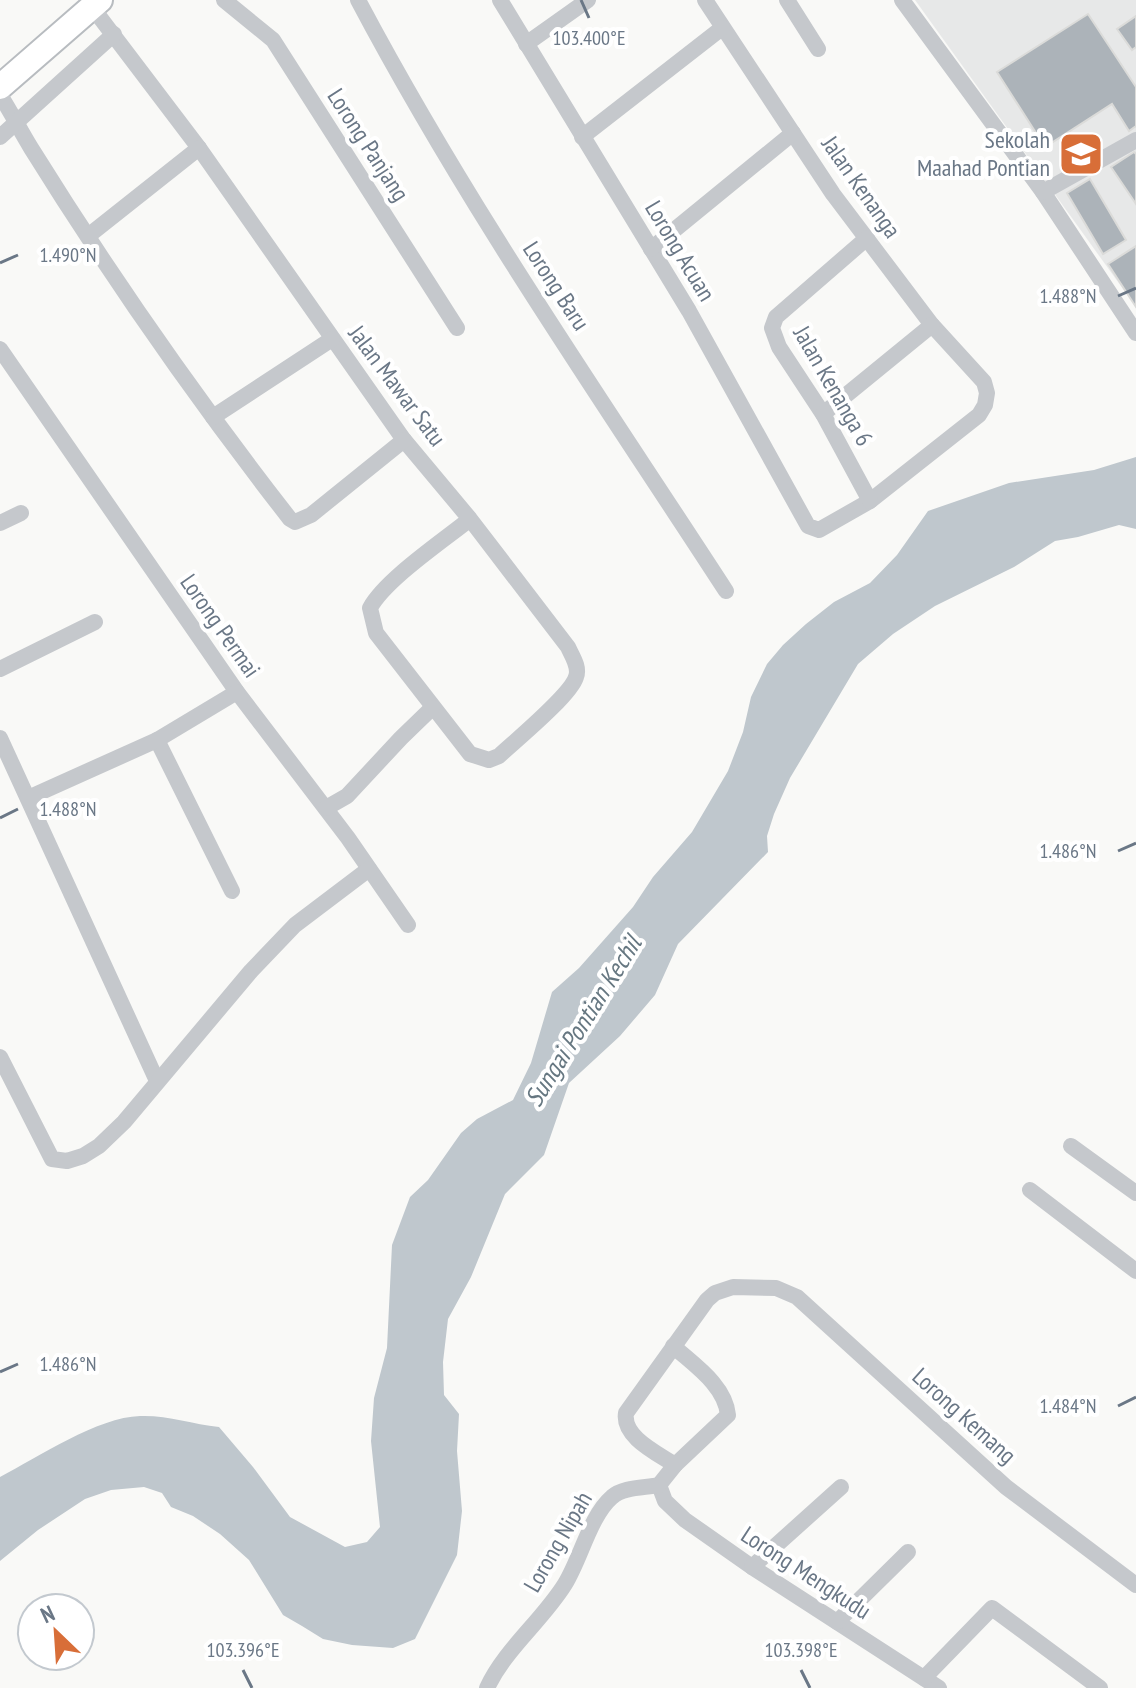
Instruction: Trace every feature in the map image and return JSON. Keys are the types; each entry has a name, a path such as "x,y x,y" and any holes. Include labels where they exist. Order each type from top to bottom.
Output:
{"main road":[{"path":"0,87 96,4"}],"street":[{"name":"Lorong Panjang","path":"224,0 273,40 457,328"},
{"name":"Lorong Baru","path":"358,0 416,105 511,261 726,591"},
{"name":"Lorong Acuan","path":"500,0 721,367 808,526 812,529 828,527 870,501"},
{"path":"526,44 588,0"},
{"name":"Jalan Kenanga","path":"705,0 833,194 932,325 984,382 987,393 979,415 870,501"},
{"path":"787,0 818,49"},
{"path":"902,0 1043,192 1136,333"},
{"name":"Jalan Mawar Satu","path":"96,4 114,34 199,148 404,440 470,519 568,647 577,670 571,687 499,756 489,760 470,754 432,708"},
{"path":"582,137 722,28"},
{"path":"0,137 114,34"},
{"path":"0,95 88,236 213,417 290,519 295,522 311,515 404,440"},
{"path":"651,249 793,133"},
{"path":"1043,192 1136,140"},
{"path":"88,236 199,148"},
{"name":"Jalan Kenanga 6","path":"867,238 772,321 773,336 823,414 870,501"},
{"path":"823,414 932,325"},
{"path":"213,417 332,339"},
{"name":"Lorong Permai","path":"0,349 237,692 326,808 408,925"},
{"path":"0,523 21,513"},
{"path":"326,808 347,796 432,708 376,633 370,608 375,599 470,519"},
{"path":"0,669 95,622"},
{"path":"28,798 157,740 237,692"},
{"path":"0,738 157,1081"},
{"path":"157,740 232,891"},
{"path":"0,1057 52,1159 67,1161 83,1156 99,1146 124,1122 251,971 295,925 369,869"},
{"path":"1071,1146 1136,1193"},
{"path":"1030,1190 1136,1271"},
{"name":"Lorong Kemang","path":"673,1346 715,1293 733,1287 785,1291 809,1305 920,1411 1006,1487 1136,1585"},
{"path":"659,1485 675,1465 728,1415 726,1403 712,1381 673,1346 626,1413 625,1419 632,1435 675,1465"},
{"name":"Lorong Mengkudu","path":"659,1485 665,1501 674,1511 752,1567 939,1688"},
{"name":"Lorong Nipah","path":"487,1688 506,1658 566,1583 605,1504 621,1492 659,1485"},
{"path":"752,1567 841,1487"},
{"path":"837,1622 908,1552"},
{"path":"924,1678 992,1608 1100,1688"}],"shaded area":[{"name":"Sekolah Maahad Pontian","path":"915,0 1136,0 1136,307"}],"water":[{"name":"Sungai Pontian Kechil","path":"1136,457 1136,529 1119,525 1055,541 1014,567 935,606 893,634 858,664 790,778 767,836 768,852 678,944 655,995 620,1036 569,1083 544,1155 505,1194 471,1277 448,1319 443,1362 444,1395 459,1414 457,1451 462,1511 457,1555 415,1639 393,1648 323,1639 283,1615 249,1560 220,1534 193,1516 171,1507 162,1493 144,1487 111,1490 85,1499 38,1530 0,1561 0,1477 87,1430 123,1418 140,1416 219,1427 290,1517 345,1547 367,1542 380,1527 371,1441 374,1398 387,1348 392,1245 410,1197 428,1180 461,1133 477,1119 513,1100 531,1063 552,992 579,968 633,907 653,877 692,832 728,771 743,732 751,697 767,664 806,624 834,602 870,583 897,555 928,511 1009,483 1094,470"}],"building":[{"path":"1088,14 1136,87 1136,126 1129,131 1112,104 1045,147 997,72"},
{"path":"1136,16 1136,47 1132,50 1117,29"},
{"path":"1134,152 1136,154 1136,204 1111,167"},
{"path":"1090,179 1126,240 1103,254 1067,193"},
{"path":"1136,246 1136,307 1108,264"}],"place":[{"name":"Sekolah Maahad Pontian","path":"1081,154"}]}
